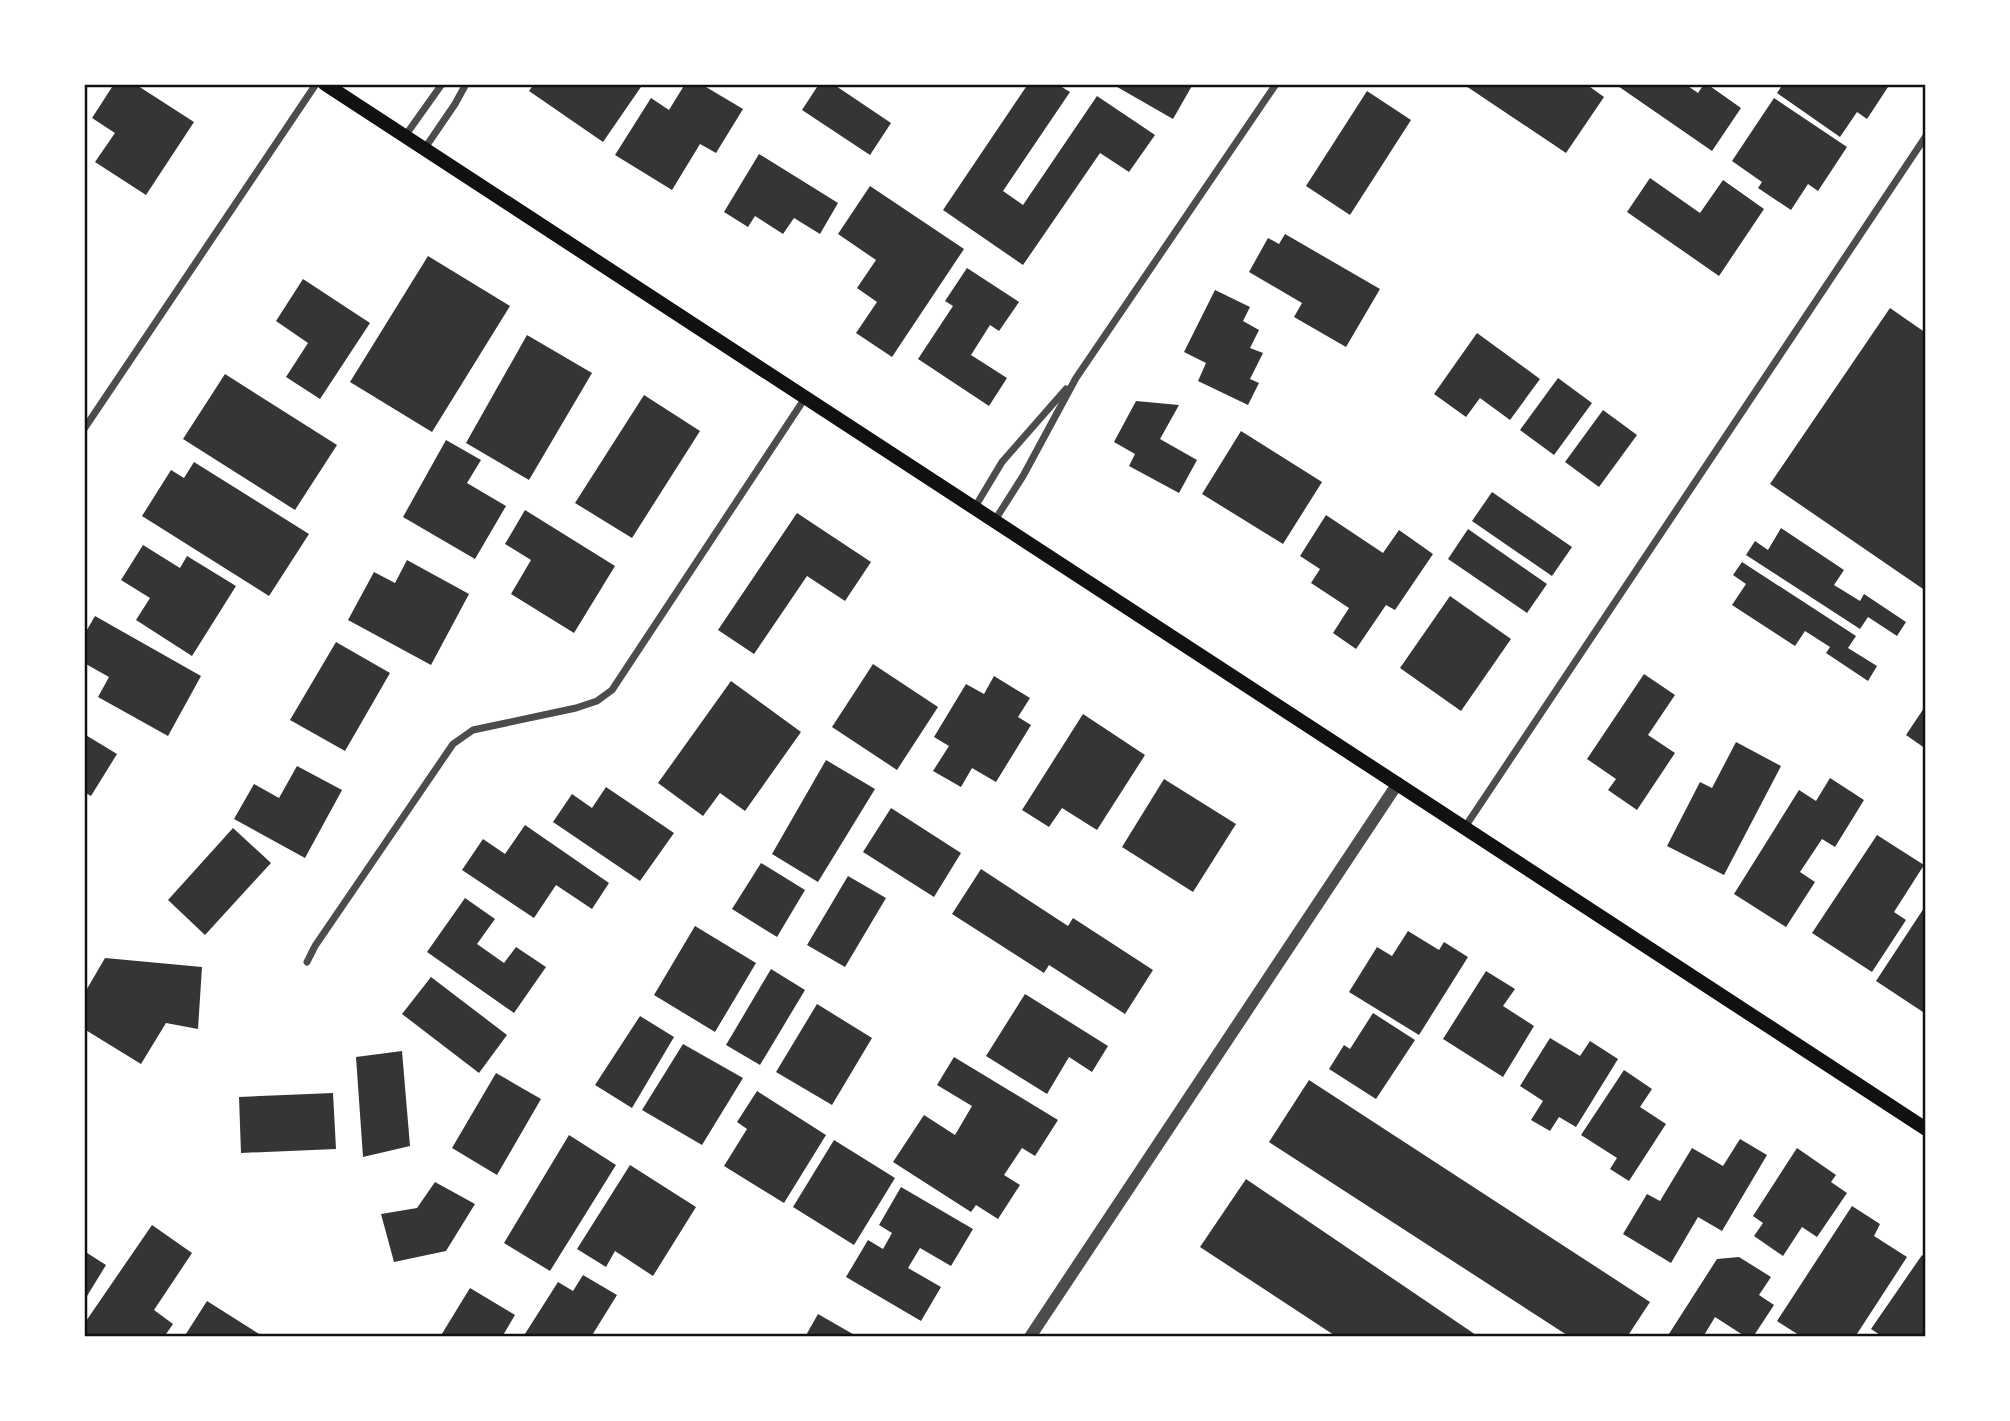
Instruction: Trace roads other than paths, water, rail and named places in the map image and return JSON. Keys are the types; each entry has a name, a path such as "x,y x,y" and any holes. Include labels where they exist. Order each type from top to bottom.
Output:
{"main road":[{"path":"326,84 1926,1129"}],"street":[{"path":"84,429 316,84"},
{"path":"405,136 442,84"},
{"path":"425,149 466,84"},
{"path":"995,520 1023,476 1076,378 1276,84"},
{"path":"1465,827 1926,135"},
{"path":"975,508 1002,462 1076,378"},
{"path":"307,962 315,946 453,744 473,730 576,708 597,701 612,690 805,397"},
{"path":"1030,1337 1398,783"}]}
